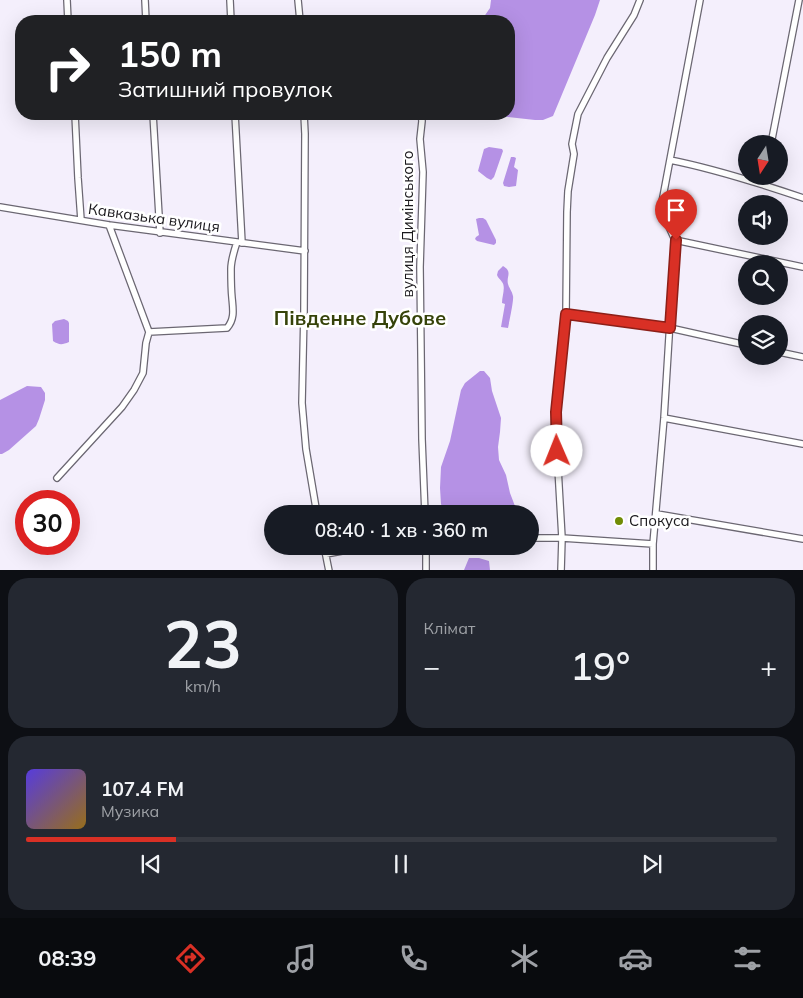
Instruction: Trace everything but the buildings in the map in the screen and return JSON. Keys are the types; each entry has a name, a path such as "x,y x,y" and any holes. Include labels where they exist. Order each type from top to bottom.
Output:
{"street":[{"path":"67,0 68,15"},
{"path":"145,0 146,15"},
{"path":"230,0 230,15"},
{"path":"298,0 299,15"},
{"path":"561,570 562,538 556,412 566,314 568,191 574,154 572,144 578,114 607,58 634,15 640,0"},
{"path":"653,570 653,544 657,514 676,240 661,209 700,0"},
{"path":"773,135 799,0"},
{"path":"75,120 81,220"},
{"path":"153,120 160,233"},
{"path":"149,332 227,328 230,324 234,312 231,267 234,251 240,242 235,120"},
{"path":"304,120 305,251 302,403 306,449 315,505"},
{"name":"вулиця Димінського","path":"422,120 420,139 423,172 420,267 422,429 426,505"},
{"path":"670,160 738,177"},
{"path":"766,185 803,198"},
{"name":"Кавказька вулиця","path":"0,207 109,226 305,251"},
{"path":"57,478 122,407 143,373 149,332 109,226"},
{"path":"676,240 803,268"},
{"path":"566,314 670,328 738,343"},
{"path":"788,354 803,356"},
{"path":"664,418 803,444"},
{"path":"657,514 803,539"},
{"path":"539,538 653,544"},
{"path":"326,555 329,570"},
{"path":"426,555 426,570"}],"shaded area":[{"path":"491,0 600,0 553,116 543,120 515,118 515,15 485,15 490,8"},
{"path":"489,147 502,149 503,151 494,177 491,180 478,171 484,149"},
{"path":"511,157 516,158 514,167 518,170 516,186 509,187 504,186 503,183"},
{"path":"476,219 486,220 496,240 494,245 475,239 479,235"},
{"path":"503,266 508,270 508,284 513,296 508,328 501,327 505,304 502,303 504,286 497,275"},
{"path":"64,319 69,323 69,342 59,344 53,341 52,324 55,321"},
{"path":"480,371 484,371 490,378 492,391 501,418 498,447 499,460 506,475 515,505 441,505 441,467 450,441 461,390 465,383"},
{"path":"27,386 41,387 45,393 45,400 39,419 36,426 9,450 0,454 0,400"},
{"path":"469,558 489,561 490,570 464,570"}],"place":[{"name":"Спокуса","path":"619,521"}],"district":[{"name":"Південне Дубове","path":"360,318"}],"route":[{"path":"557,451 556,412 566,314 670,328 676,240"}]}
